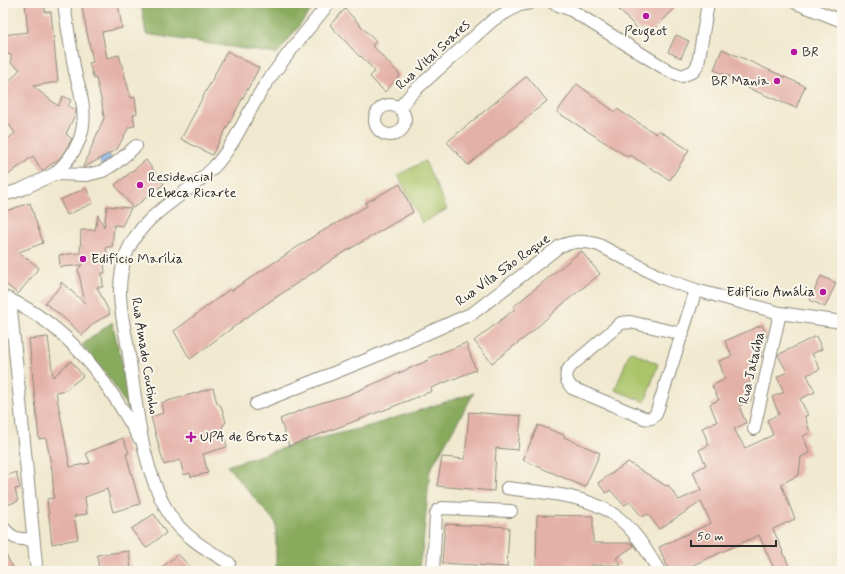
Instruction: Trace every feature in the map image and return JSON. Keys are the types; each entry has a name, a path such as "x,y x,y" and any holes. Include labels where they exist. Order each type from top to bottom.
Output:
{"street":[{"path":"3,195 20,190 54,174 68,162 75,151 83,126 84,111 82,96 76,76 64,3"},
{"name":"Rua Amado Coutinho","path":"228,563 186,534 170,515 150,469 144,446 122,316 120,291 122,268 128,250 141,230 158,212 199,181 226,153 276,70 329,3"},
{"name":"Rua Vital Soares","path":"399,108 413,92 493,20 513,8 530,3"},
{"path":"553,3 571,10 669,71 682,76 694,71 698,64 708,3"},
{"path":"796,3 842,21"},
{"path":"54,174 87,175 103,171 116,163 136,146"},
{"name":"Rua Vila São Roque","path":"256,404 364,361 473,313 560,246 571,242 589,241 662,278 696,290 780,313 842,322"},
{"path":"683,334 630,322 621,323 567,370 566,377 568,383 572,388 650,419 656,414 683,334 696,290"},
{"path":"7,298 53,326 92,364 108,384 144,446"},
{"path":"7,298 36,564"},
{"name":"Rua Jataúba","path":"754,428 780,313"},
{"path":"507,488 581,501 601,507 615,515 631,531 645,548 659,571"},
{"path":"433,571 436,514 438,510 442,508 511,511"},
{"path":"3,527 12,538 19,540 33,539"}],"green space":[{"path":"141,3 317,3 277,54 146,34"},
{"path":"425,161 447,209 422,223 398,175"},
{"path":"112,322 130,396 132,408 128,409 113,383 82,345"},
{"path":"630,351 658,364 645,402 615,390"},
{"path":"474,393 430,470 423,546 418,571 276,571 276,523 227,466 289,446 369,426"}],"water":[{"path":"109,154 112,160 102,166 99,160"}],"building":[{"path":"25,3 45,3 45,12 51,12 58,82 33,86 58,106 63,96 71,100 68,106 76,110 76,112 66,134 72,139 60,158 42,171 33,156 3,179 3,143 15,133 3,116 3,89 20,69 11,63 11,55 3,52 3,35 28,32"},
{"path":"81,3 118,3 122,28 102,32 107,58 119,55 131,98 135,97 137,113 133,115 135,126 129,127 117,149 85,167 83,167 104,118 96,78 94,79 89,63 93,62"},
{"name":"Peugeot","path":"612,3 680,3 649,34 644,28 640,31"},
{"path":"345,9 376,42 372,45 400,75 385,92 370,77 375,71 330,25"},
{"path":"676,35 689,41 681,58 668,52"},
{"path":"722,49 805,86 796,108 748,88 750,85 714,70"},
{"path":"227,51 259,68 212,155 181,139"},
{"path":"527,76 547,101 468,165 447,142"},
{"path":"577,84 615,112 617,109 656,134 658,130 689,150 670,180 630,155 628,157 557,112"},
{"name":"Residencial Rebeca Ricarte","path":"146,160 164,184 133,208 115,185"},
{"path":"400,184 413,212 336,257 254,312 190,359 174,331 230,289 231,291 314,236 367,206 365,203"},
{"path":"86,188 93,203 67,215 60,200"},
{"path":"30,203 43,243 19,252 39,268 18,294 3,282 3,212"},
{"path":"107,206 131,208 122,226 114,225 112,247 106,247 108,262 104,263 105,273 102,273 103,287 97,287 110,314 94,323 82,335 45,303 61,286 61,282 85,303 78,269 82,265 60,267 59,255 80,253 81,230 95,230 98,215 104,227"},
{"path":"581,251 600,274 559,307 532,332 492,363 474,341 515,309 513,307"},
{"name":"Edifício Amália","path":"821,276 836,283 825,307 810,300"},
{"path":"762,325 767,336 757,340 762,357 750,363 756,379 745,384 751,400 739,406 746,423 734,429 745,448 773,435 767,420 779,414 772,397 784,392 777,377 787,372 778,355 816,336 822,349 812,354 820,369 807,375 815,392 800,399 808,415 805,416 810,433 803,436 810,453 801,457 799,475 781,484 795,519 773,529 790,568 782,571 775,571 759,535 680,571 669,571 659,547 711,523 701,502 659,529 648,514 642,517 630,502 624,505 610,490 606,493 598,483 628,462 666,486 668,485 679,500 701,490 693,472 706,465 699,450 709,445 702,428 717,422 710,404 719,400 712,386 725,379 719,361 732,356 725,341"},
{"path":"48,337 53,377 71,361 83,376 66,390 56,392 70,467 90,463 86,453 123,438 129,453 126,454 140,504 113,512 107,489 85,497 87,514 74,516 78,539 52,544 47,499 54,498 52,470 46,438 39,439 29,339"},
{"path":"466,343 476,370 431,388 432,391 289,446 280,419 314,405 348,395 429,360 428,358"},
{"name":"UPA de Brotas","path":"213,388 217,403 221,406 226,422 222,427 227,447 203,454 208,473 191,477 190,473 184,475 180,460 164,465 151,417 163,413 161,403"},
{"path":"469,412 521,416 518,450 496,448 494,491 437,486 442,457 465,459"},
{"path":"538,425 564,435 564,437 600,453 585,487 523,460"},
{"path":"16,472 20,488 15,489 18,501 7,505 3,492 3,477"},
{"path":"154,514 166,533 146,548 131,529"},
{"path":"537,515 593,516 593,543 632,543 634,546 616,558 621,565 592,565 592,569 536,568"},
{"path":"445,524 509,527 507,567 442,563"},
{"path":"3,550 15,571 3,571"},
{"path":"129,551 131,571 99,571 97,555"},
{"path":"178,554 194,571 158,571"}],"place":[{"name":"Peugeot","path":"646,16"},
{"name":"BR","path":"794,52"},
{"name":"BR Mania","path":"777,81"},
{"name":"Residencial Rebeca Ricarte","path":"140,185"},
{"name":"Edifício Marília","path":"83,259"},
{"name":"Edifício Amália","path":"823,292"},
{"name":"UPA de Brotas","path":"191,437"}]}
